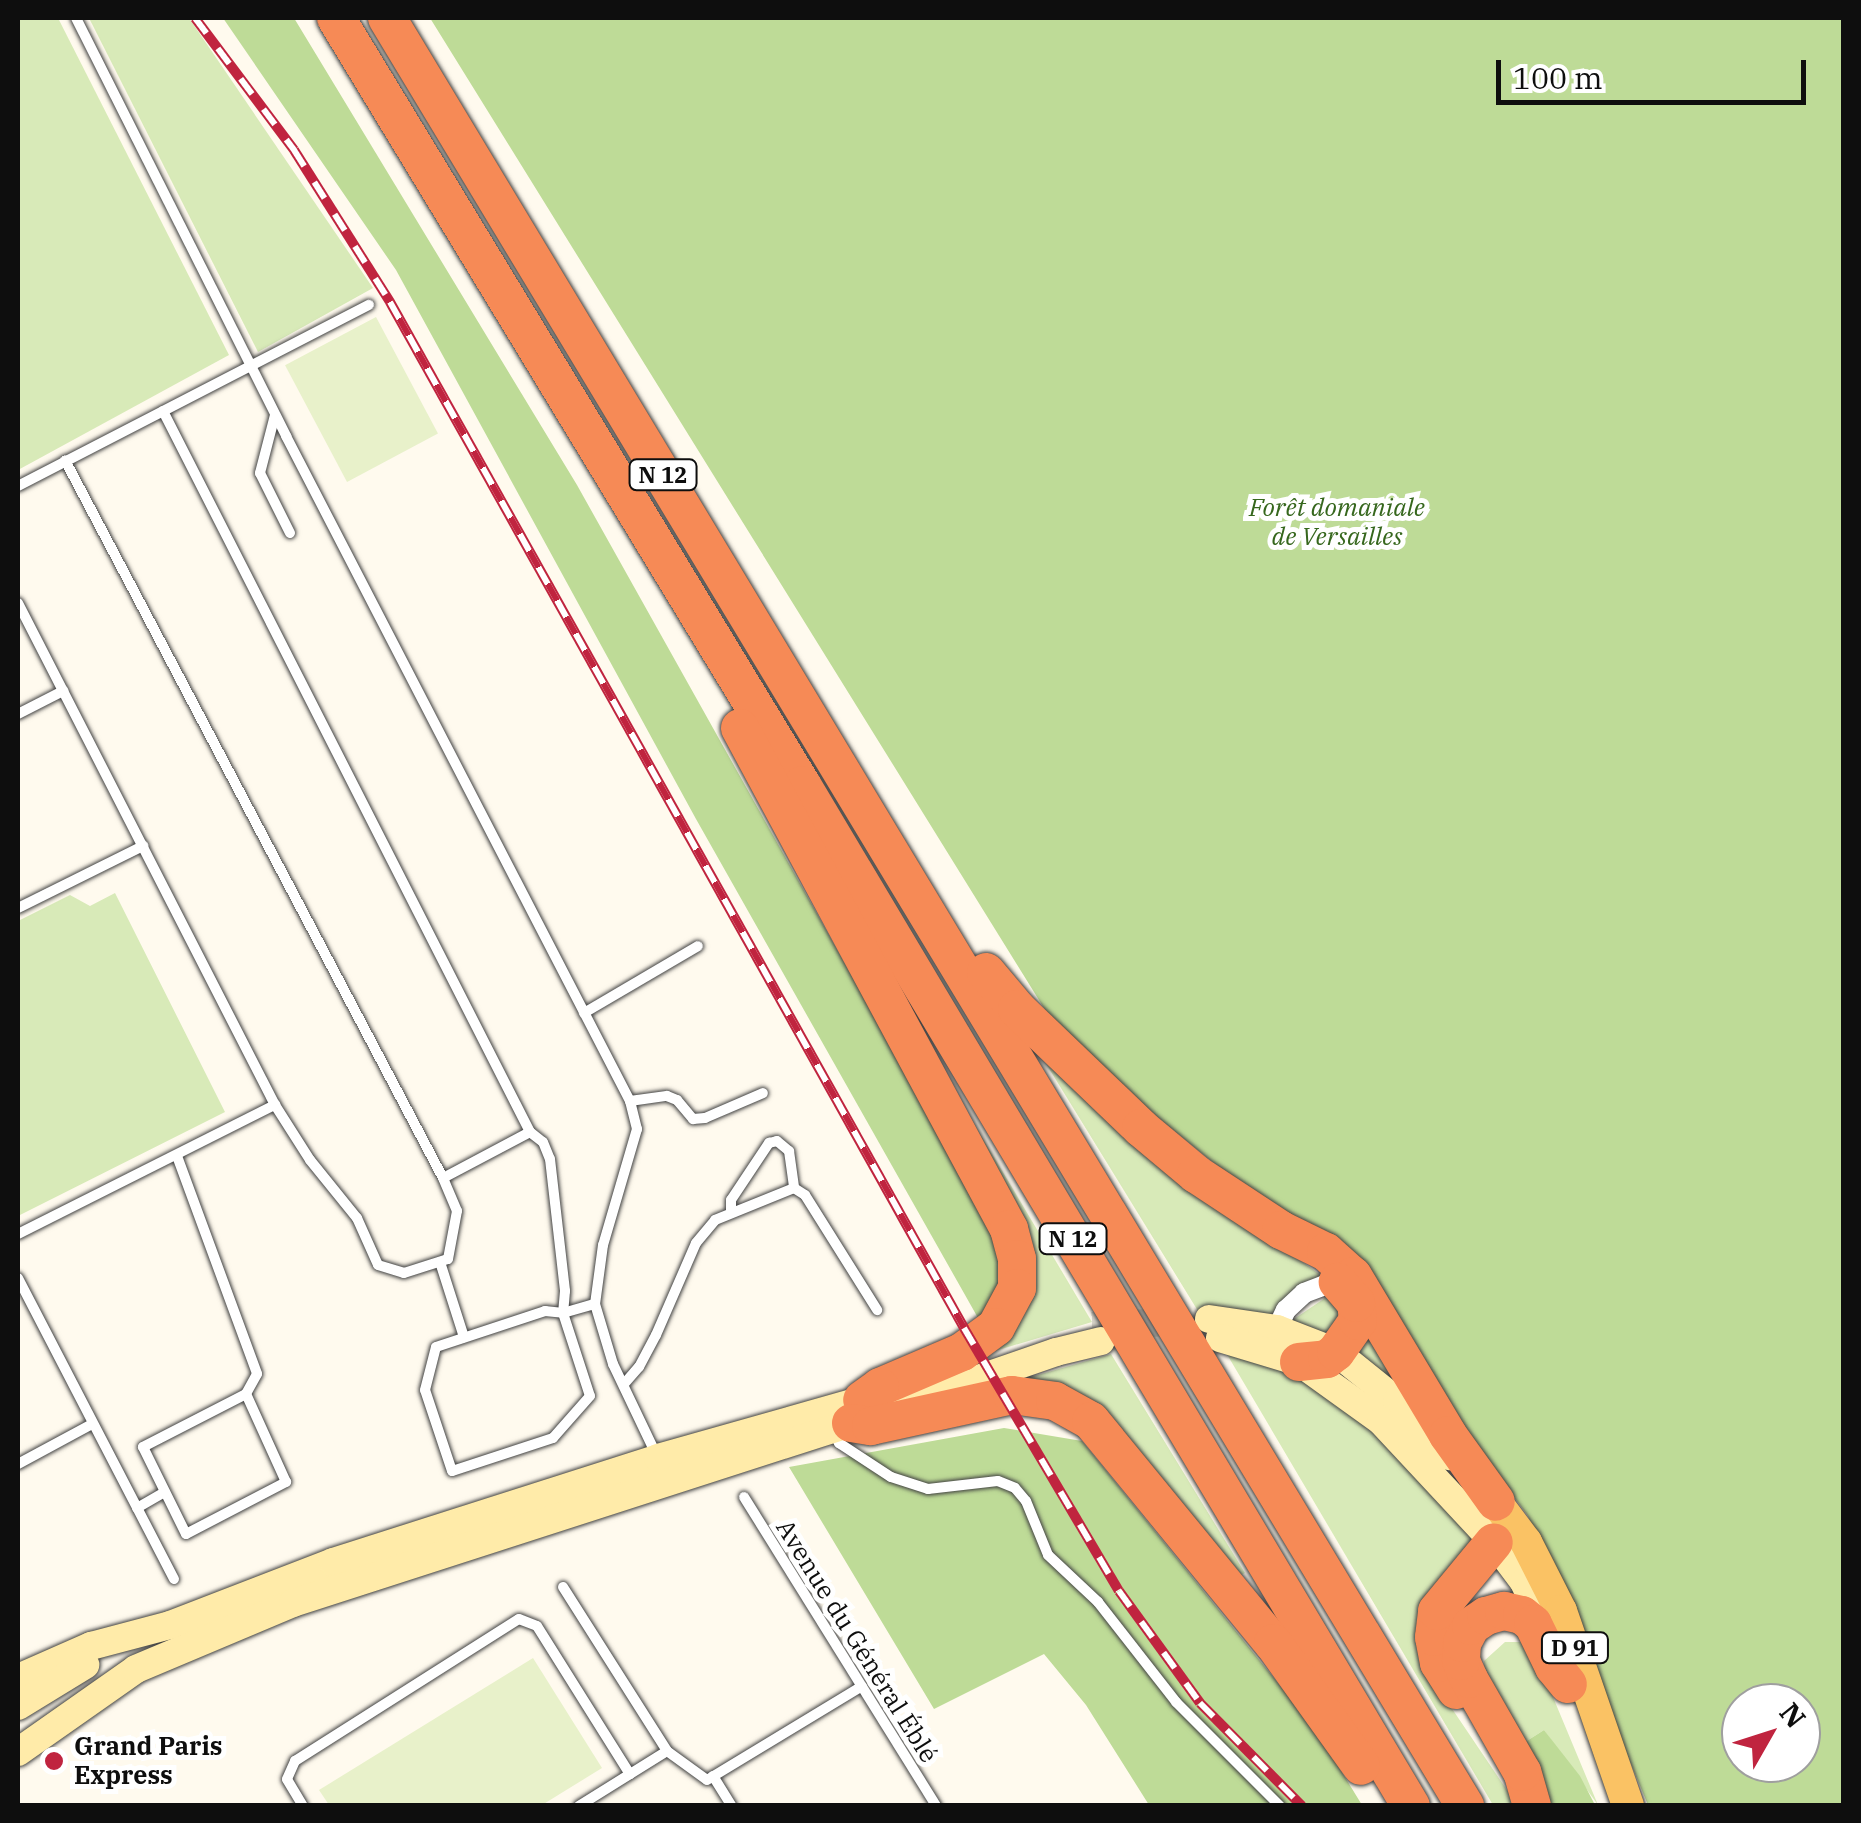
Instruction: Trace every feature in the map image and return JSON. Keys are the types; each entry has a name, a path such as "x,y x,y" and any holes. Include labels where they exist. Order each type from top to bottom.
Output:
{"highway":[{"name":"N 12","path":"336,18 734,674 1411,1806"},
{"name":"N 12","path":"387,18 1465,1806"},
{"path":"734,674 734,717 1009,1229 1017,1258 1017,1288 996,1327 962,1352 880,1387 848,1417 871,1426 1012,1395 1055,1401 1091,1421 1273,1644 1376,1788 1404,1806"},
{"path":"940,932 974,957 1017,1010 1141,1128 1196,1174 1281,1230 1326,1252 1353,1276 1448,1435 1496,1502"},
{"path":"1281,1230 1356,1303 1358,1321 1336,1352 1327,1358 1300,1362"},
{"path":"1494,1542 1488,1554 1450,1590 1437,1612 1434,1637 1439,1663 1531,1806"},
{"path":"1531,1806 1522,1772 1461,1661 1462,1643 1472,1626 1486,1616 1504,1611 1522,1614 1533,1624 1554,1667 1568,1684"}],"main road":[{"name":"D 91","path":"1610,1806 1568,1684 1524,1582 1494,1542 1380,1421 1300,1362 1214,1329 1277,1329 1336,1352 1398,1401 1496,1502 1526,1542 1562,1611 1628,1806"},
{"path":"18,1735 136,1669 344,1583 1096,1334"},
{"path":"18,1678 92,1646 134,1637 333,1562 658,1458 848,1417"},
{"path":"1494,1542 1498,1531 1496,1502"},
{"path":"18,1706 134,1637"},
{"path":"18,1752 136,1669"}],"street":[{"path":"1277,1329 1286,1310 1304,1294 1327,1284 1344,1288"}],"lane":[{"path":"76,18 250,366 630,1101 637,1130 603,1245 595,1304 624,1384 658,1458"},
{"path":"18,486 369,305"},
{"path":"162,411 530,1132 542,1142 550,1159 565,1291 563,1314 590,1396 554,1438 452,1471 425,1390 436,1347 545,1311 563,1314 595,1304"},
{"path":"275,414 260,473 290,533"},
{"path":"18,603 275,1105 310,1160 356,1218 378,1265 404,1273 448,1259 456,1212 443,1178 65,460"},
{"path":"18,714 63,691"},
{"path":"18,908 142,846"},
{"path":"584,1013 698,946"},
{"path":"630,1101 666,1096 677,1100 693,1118 706,1118 764,1093"},
{"path":"18,1234 275,1105"},
{"path":"443,1178 530,1132"},
{"path":"731,1212 731,1200 770,1143 778,1141 789,1150 794,1188 804,1195 877,1310"},
{"path":"177,1156 257,1374 246,1394 143,1447 186,1534 286,1482 246,1394"},
{"path":"624,1384 639,1367 656,1335 696,1243 715,1220 794,1188"},
{"path":"440,1262 464,1337"},
{"path":"18,1278 174,1579"},
{"path":"18,1314 32,1307"},
{"path":"848,1417 839,1443 891,1477 928,1490 998,1481 1015,1488 1026,1501 1048,1555 1098,1602 1176,1702 1280,1806"},
{"path":"18,1464 92,1424"},
{"path":"137,1508 166,1492"},
{"name":"Avenue du Général Éblé","path":"744,1498 936,1806"},
{"path":"563,1587 667,1751 706,1780 862,1686"},
{"path":"303,1806 287,1779 295,1761 519,1619 537,1626 630,1774"},
{"path":"579,1806 667,1751"},
{"path":"713,1776 732,1806"}],"green space":[{"path":"18,18 58,18 229,355 18,470"},
{"path":"89,18 189,18 373,288 258,352"},
{"path":"223,18 294,18 577,485 999,1239 1006,1266 982,1325 696,819 396,270"},
{"name":"Forêt domaniale de Versailles","path":"430,18 1843,18 1843,1805 1648,1805 1528,1516 1447,1407 1347,1252 1215,1164 1065,1042"},
{"path":"376,317 438,434 347,482 285,365"},
{"path":"115,893 225,1112 18,1216 18,921 70,895 90,906"},
{"path":"1045,1062 1326,1279 1275,1317 1198,1311"},
{"path":"954,1090 1092,1322 995,1351"},
{"path":"1325,1298 1345,1303 1334,1346 1291,1321"},
{"path":"1371,1328 1435,1425 1355,1357"},
{"path":"1225,1351 1268,1363 1339,1396 1488,1545 1434,1682 1517,1805 1493,1805"},
{"path":"1111,1354 1245,1573 1231,1581 1114,1435 1013,1382"},
{"path":"1004,1428 1082,1441 1316,1730 1362,1805 1149,1805 1086,1705 1044,1654 934,1709 789,1467"},
{"path":"1505,1642 1521,1642 1535,1654 1598,1805 1544,1730 1522,1744 1484,1677 1484,1661"},
{"path":"533,1658 602,1768 542,1805 329,1805 319,1790"},
{"path":"1544,1730 1580,1776 1595,1805 1552,1805 1522,1744"}],"tunnel":[{"path":"1092,1326 1187,1321"}],"railway":[{"path":"195,18 294,150 390,302 964,1328 1119,1591 1200,1703 1302,1806"}],"place":[{"name":"Grand Paris Express","path":"54,1761"}]}
